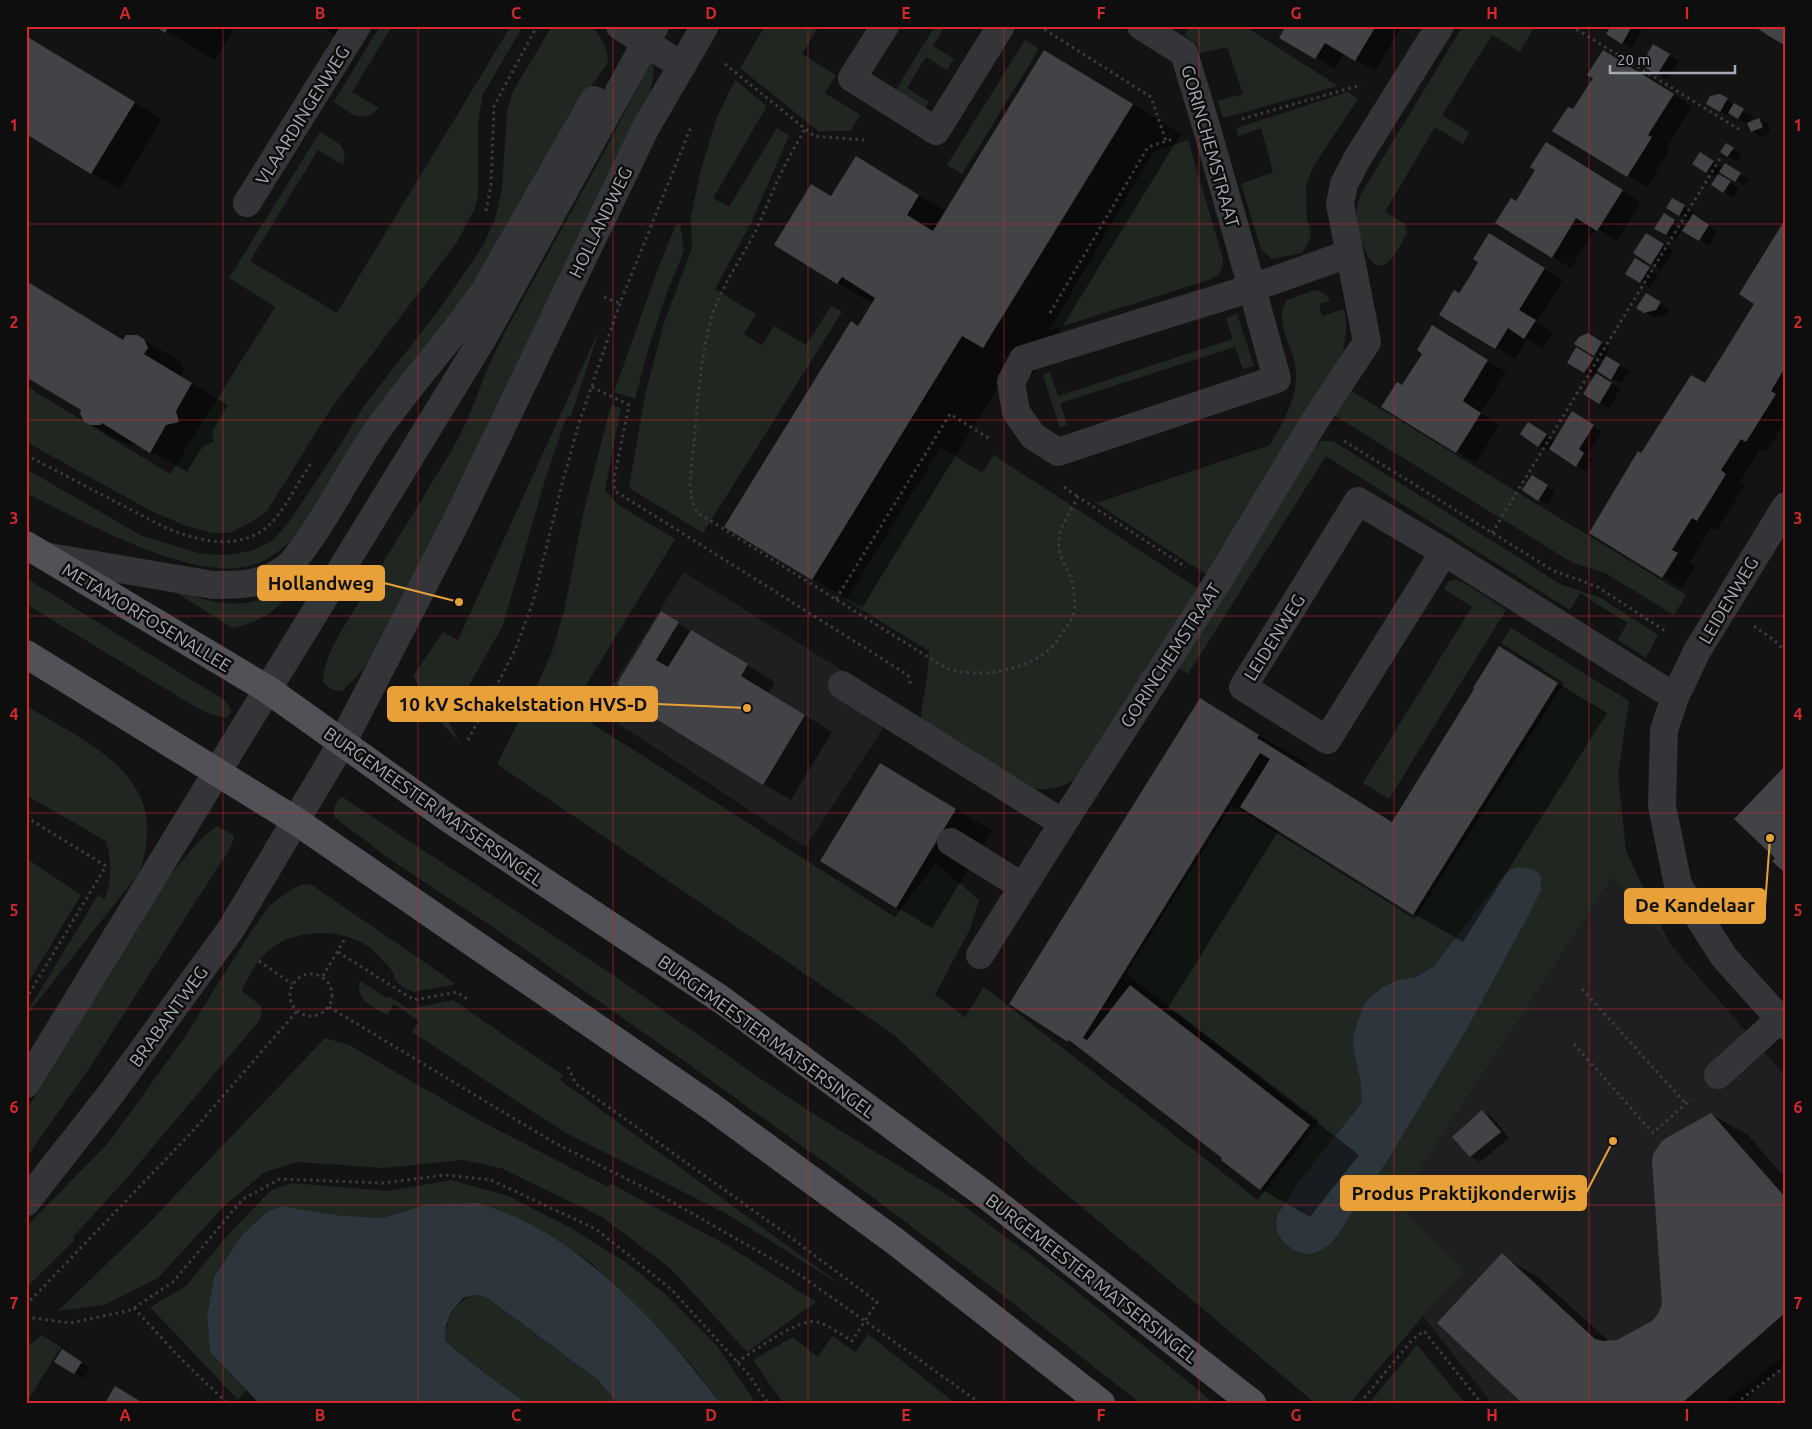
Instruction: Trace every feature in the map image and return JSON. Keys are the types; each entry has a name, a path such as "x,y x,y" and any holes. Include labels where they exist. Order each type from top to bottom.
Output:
{"main road":[{"name":"METAMORFOSENALLEE","path":"38,551 267,689"},
{"path":"26,654 296,821 709,1105 896,1242 1101,1403"},
{"name":"BURGEMEESTER MATSERSINGEL","path":"267,689 456,823 722,1000 987,1196 1252,1403"}],"street":[{"name":"VLAARDINGENWEG","path":"248,203 356,26"},
{"path":"620,26 650,35 682,66"},
{"name":"HOLLANDWEG","path":"296,821 342,743 458,518 646,128 705,26"},
{"path":"884,26 852,78 936,131 1001,26"},
{"name":"GORINCHEMSTRAAT","path":"1141,26 1184,54 1207,128 1252,288 1278,379 1058,452 1033,436 1016,412 1011,382 1022,360 1252,288 1348,254"},
{"name":"GORINCHEMSTRAAT","path":"980,955 1215,586 1314,422 1367,342 1348,254 1340,204 1344,184 1357,159 1440,26"},
{"path":"38,551 213,585 239,586 256,583 282,571 294,562 325,516 356,462 377,432 486,290 594,101 650,35"},
{"path":"26,1084 483,338 650,35"},
{"name":"LEIDENWEG","path":"1444,552 1327,740 1242,687 1358,501 1444,552 1675,697"},
{"name":"LEIDENWEG","path":"1783,1022 1724,957 1678,885 1662,806 1664,730 1675,697 1697,651 1786,506"},
{"path":"842,685 1063,823"},
{"name":"BRABANTWEG","path":"26,1202 110,1095 231,929 296,821"},
{"path":"951,842 1023,887"},
{"path":"1718,1075 1783,1022"}],"path":[{"path":"485,220 492,185 494,106 537,26"},
{"path":"1039,26 1151,98 1166,141"},
{"path":"1571,26 1742,131"},
{"path":"720,60 804,130 814,136 864,140"},
{"path":"1046,320 1148,148 1207,128 1413,70"},
{"path":"468,740 515,650 533,602 579,423 620,303 692,123"},
{"path":"804,130 782,171 755,232 728,279 711,319 698,388 691,497 693,506 698,513 944,667 961,672 990,672 1028,663 1046,652 1058,640 1070,623 1075,609 1072,580 1060,553 1059,537 1078,497"},
{"path":"1492,533 1721,157"},
{"path":"592,387 629,405 614,479 615,491 908,675 913,691 907,725"},
{"path":"836,599 950,414 990,440"},
{"path":"1314,422 1554,571 1596,586 1697,651"},
{"path":"26,455 166,528 188,537 208,541 240,541 259,533 274,520 316,456"},
{"path":"1062,486 1215,586"},
{"path":"26,817 106,866 26,999"},
{"path":"323,976 346,937"},
{"path":"338,952 414,1000 457,992 470,1001"},
{"path":"259,961 292,984"},
{"path":"312,973 323,976 331,984 333,996 330,1007 320,1015 308,1016 296,1011 291,1002 292,984 301,976 312,973"},
{"path":"1582,989 1686,1104"},
{"path":"330,1007 553,1142 666,1198 803,1277 980,1403"},
{"path":"26,1305 191,1133 296,1011"},
{"path":"1574,1044 1653,1134 1718,1075"},
{"path":"568,1067 576,1084 770,1222 876,1302 852,1341 817,1321 803,1323 778,1335 737,1362"},
{"path":"26,1317 70,1323 134,1308 173,1282 243,1199 280,1179 383,1183 446,1174 491,1180 596,1229 672,1290 749,1375 768,1403"},
{"path":"134,1308 183,1361 227,1403"},
{"path":"1360,1403 1412,1340 1424,1331 1481,1403"},
{"path":"1736,1403 1786,1366"}],"shaded area":[{"path":"580,25 593,29 603,42 608,63 572,113 485,269 296,537 270,557 252,565 228,568 199,565 137,546 26,493 26,469 142,536 202,554 226,555 251,551 272,541 289,522 341,444 363,407 438,311 483,246 495,219 502,189 507,111 513,91 552,26"},
{"path":"380,26 392,26 352,92 379,108 367,116 356,116 334,102"},
{"path":"511,26 523,26 483,94 478,123 478,196 474,210 457,242 330,410 267,511 230,533 212,533 184,525 153,512 26,442 26,386 170,474 275,307 229,278 320,132 335,141 342,148 344,152 343,165 318,150 250,261 337,313"},
{"path":"765,26 819,26 802,54 836,75 825,93 861,115 850,131 818,131 740,68"},
{"path":"935,26 945,26 933,46 954,59 947,70 926,57 907,88 929,102 925,109 895,91"},
{"path":"1190,26 1245,26 1338,86 1223,118 1217,101 1243,94 1227,47 1200,53 1197,44 1184,35"},
{"path":"1463,26 1535,26 1520,52 1492,35 1442,115 1469,132 1463,144 1435,127 1386,210 1387,213 1405,224 1407,232 1398,250 1389,262 1378,265 1371,261 1362,244 1357,212 1358,202 1361,194"},
{"path":"1025,40 1039,49 962,174 947,165"},
{"path":"650,62 653,62 654,75 650,92 505,398 372,657 362,671 342,691 332,689 323,682 323,676 326,663 340,633 452,450 466,423 489,365 505,332 608,145"},
{"path":"735,80 767,106 713,198 729,207 777,128 789,136 751,223 715,289 756,314 744,334 762,345 774,326 806,345 831,306 842,312 703,533 629,488 645,395 664,323 692,248 691,217 700,173 717,117"},
{"path":"1348,92 1358,99 1313,167 1306,186 1307,219 1311,232 1309,241 1302,253 1272,259 1261,249 1241,184 1273,172 1261,128 1238,136 1236,128"},
{"path":"1188,140 1223,259 1222,268 1218,275 1212,279 1050,330 1153,152"},
{"path":"680,224 684,251 666,295 648,350 635,399 614,392 659,266 676,225"},
{"path":"1315,290 1326,294 1330,301 1319,304 1322,316 1344,309 1346,327 1342,357 1213,579 1096,503 1270,445 1290,404 1296,377 1296,367 1283,328 1283,309 1287,300"},
{"path":"1237,314 1254,366 1243,369 1235,347 1060,403 1067,425 1060,428 1043,375 1050,372 1058,396 1233,339 1226,318"},
{"path":"600,328 571,416 566,418 545,480 503,625 452,716 443,693 437,693 439,703 460,743 443,725 413,676 443,632 458,640"},
{"path":"1348,389 1686,595 1674,615 1605,573 1573,563 1332,414"},
{"path":"611,405 621,408 605,490 617,504 675,539 571,710 895,917 936,863 979,900 970,929 935,995 965,1017 984,987 1258,1200 1319,1121 1126,974 1232,805 1415,919 1564,683 1501,643 1511,628 1629,701 1618,774 1626,851 1670,945 1612,878 1397,1204 1467,1271 1423,1316 1350,1403 1315,1403 1028,1162 893,1034 497,764 552,652 565,607 583,514","holes":["1540,875 1540,889 1530,913 1467,1029 1389,1158 1332,1243 1275,1221 1288,1197 1362,1101 1354,1052 1397,980 1416,977 1433,967 1502,877"]},
{"path":"1322,441 1333,441 1562,585 1601,598 1658,635 1646,658 1618,640 1627,623 1580,593 1570,610 1326,456 1188,674 1177,667 1316,446"},
{"path":"941,447 982,473 994,455 1202,591 1077,778 1065,785 1048,789 1028,788 922,723 921,712 927,678 929,651 846,600"},
{"path":"684,572 898,705 806,847 597,710"},
{"path":"26,578 224,700 231,712 229,716 225,718 210,714 192,705 26,604"},
{"path":"296,578 300,581 287,598 271,612 253,622 232,628 177,593 179,589 210,601 240,603 269,596 283,589"},
{"path":"1452,580 1463,582 1506,610 1389,799 1363,783 1472,607 1444,589 1447,583"},
{"path":"26,706 77,736 101,752 121,769 136,789 145,812 147,840 139,873 26,1016 98,895 105,899 109,885 110,870 106,841 26,795"},
{"path":"341,797 607,971 777,1090 844,1133 956,1200 1048,1268 1214,1403 1140,1403 992,1287 852,1182 493,927 398,865 334,817 335,806"},
{"path":"217,826 232,834 234,838 230,848 88,1070 26,1158 26,1111 166,880 200,840"},
{"path":"26,858 81,895 26,986"},
{"path":"1520,867 1533,869 1540,875 1541,889 1467,1029 1389,1158 1332,1243 1323,1249 1309,1254 1294,1250 1281,1239 1277,1231 1278,1214 1296,1186 1362,1101 1353,1038 1365,1003 1381,988 1397,980 1416,977 1433,967 1502,877 1510,870"},
{"path":"1612,878 1786,1077 1786,1354 1723,1403 1492,1403 1423,1316 1467,1271 1397,1204"},
{"path":"304,884 312,885 456,984 413,992 398,983 390,968 374,951 362,943 335,934 305,934 278,944 259,961 249,975 242,991 261,1006 259,1021 126,1179 73,1237 75,1240 26,1288 26,1227 109,1142 184,1038 269,906 292,889"},
{"path":"360,981 409,1009 453,1000 563,1075 560,1080 841,1285 729,1215 568,1134 536,1114 412,1032 419,1021 394,1004 387,1015 371,1006 360,993"},
{"path":"325,1038 349,1045 477,1119 608,1187 611,1184 727,1245 816,1302 747,1352 671,1269 602,1217 501,1168 463,1160 384,1168 297,1162 265,1172 224,1206 158,1278 104,1305 58,1311 149,1223"},
{"path":"452,1180 508,1196 571,1228 627,1263 665,1294 716,1345 756,1403 720,1403 694,1368 659,1329 589,1261 528,1223 428,1204 382,1218 335,1215 281,1206 268,1211 244,1233 214,1276 207,1316 210,1352 246,1390 238,1400 150,1307 186,1286 226,1237 270,1191 292,1183 388,1191"},
{"path":"479,1203 522,1220 556,1239 608,1279 657,1326 720,1403 617,1403 599,1381 486,1297 473,1295 463,1298 452,1311 446,1325 445,1341 483,1372 527,1403 259,1403 210,1352 207,1316 214,1276 244,1233 268,1211 281,1206 335,1215 382,1218 428,1204"},
{"path":"473,1295 486,1297 599,1381 617,1403 527,1403 483,1372 445,1341 447,1326 452,1313 460,1302"},
{"path":"868,1334 955,1403 783,1403 753,1360 792,1337 818,1357 832,1336 856,1352"},
{"path":"42,1335 61,1347 26,1403 26,1347"},
{"path":"1417,1345 1465,1403 1369,1403"}],"building":[{"path":"154,26 169,26 165,33"},
{"path":"1286,26 1376,26 1355,61 1325,43 1315,59 1279,38"},
{"path":"1611,26 1632,26 1622,44 1606,34"},
{"path":"1754,26 1786,26 1786,46 1767,35"},
{"path":"26,36 135,102 91,174 26,134"},
{"path":"1653,44 1670,54 1657,75 1641,65"},
{"path":"1044,50 1133,104 983,348 962,336 812,580 724,527 851,321 858,326 875,298 842,277 837,284 774,245 811,184 831,196 856,156 919,195 907,215 933,231"},
{"path":"1603,50 1674,94 1648,135 1652,137 1627,177 1552,131 1568,107 1573,109 1593,78 1587,75"},
{"path":"1720,94 1728,98 1720,112 1706,104 1710,96"},
{"path":"1734,103 1744,109 1738,119 1728,113"},
{"path":"1759,118 1763,127 1751,132 1747,123"},
{"path":"1546,142 1623,190 1597,231 1576,218 1552,258 1495,223 1511,198 1516,201 1535,170 1530,167"},
{"path":"1726,143 1734,148 1727,157 1720,152"},
{"path":"1700,152 1714,161 1706,173 1692,164"},
{"path":"1725,163 1741,173 1735,182 1719,172"},
{"path":"1718,174 1731,181 1723,193 1711,185"},
{"path":"1672,198 1685,205 1679,216 1666,208"},
{"path":"1664,213 1675,220 1666,235 1654,229"},
{"path":"1693,214 1709,225 1699,241 1682,231"},
{"path":"1786,218 1786,366 1771,391 1776,394 1746,442 1741,439 1721,470 1726,474 1697,521 1692,518 1672,550 1678,553 1662,578 1589,533 1638,451 1641,453 1691,375 1705,383 1754,304 1739,294"},
{"path":"1489,233 1545,268 1519,310 1536,320 1524,339 1508,328 1495,349 1439,315 1454,290 1459,293 1469,278 1478,262 1473,259"},
{"path":"1646,233 1664,244 1651,265 1633,253"},
{"path":"1635,258 1650,267 1640,283 1625,274"},
{"path":"28,282 123,340 126,335 137,335 144,339 148,348 144,354 192,383 176,411 179,422 166,425 150,453 102,423 101,425 90,425 84,422 80,413 81,410 26,377 26,285"},
{"path":"1646,293 1661,302 1656,310 1644,313 1636,308"},
{"path":"1432,325 1488,360 1463,401 1481,413 1456,453 1381,407 1397,382 1402,385 1422,354 1417,350"},
{"path":"1588,333 1602,342 1594,356 1574,344 1579,337"},
{"path":"1576,347 1594,358 1584,373 1567,363"},
{"path":"1606,356 1620,364 1611,380 1597,371"},
{"path":"1596,373 1612,383 1599,404 1583,394"},
{"path":"1572,411 1594,425 1579,449 1584,453 1576,467 1549,449"},
{"path":"1528,422 1547,434 1538,447 1520,434"},
{"path":"1532,475 1548,485 1538,501 1522,490"},
{"path":"661,611 679,622 656,660 668,667 691,630 748,664 741,676 805,715 763,785 653,717 657,709 617,684"},
{"path":"1499,646 1558,683 1413,915 1240,807 1270,759 1260,753 1083,1038 1087,1040 1130,985 1310,1125 1260,1190 1221,1160 1222,1158 1069,1040 1068,1042 1009,1004 1200,698 1259,735 1257,738 1392,822"},
{"path":"880,763 956,809 896,908 820,861"},
{"path":"1786,765 1786,874 1772,861 1775,858 1734,819"},
{"path":"1482,1110 1501,1132 1470,1157 1452,1137"},
{"path":"1711,1113 1786,1198 1786,1312 1682,1403 1522,1403 1437,1323 1502,1253 1595,1339 1603,1341 1617,1340 1652,1321 1658,1314 1662,1304 1653,1154 1662,1141"},
{"path":"62,1349 82,1362 74,1374 54,1362"},
{"path":"115,1386 143,1403 105,1403"}],"place":[{"name":"Hollandweg","path":"459,602"},
{"name":"10 kV Schakelstation HVS-D","path":"747,708"},
{"name":"De Kandelaar","path":"1770,838"},
{"name":"Produs Praktijkonderwijs","path":"1613,1141"}]}
